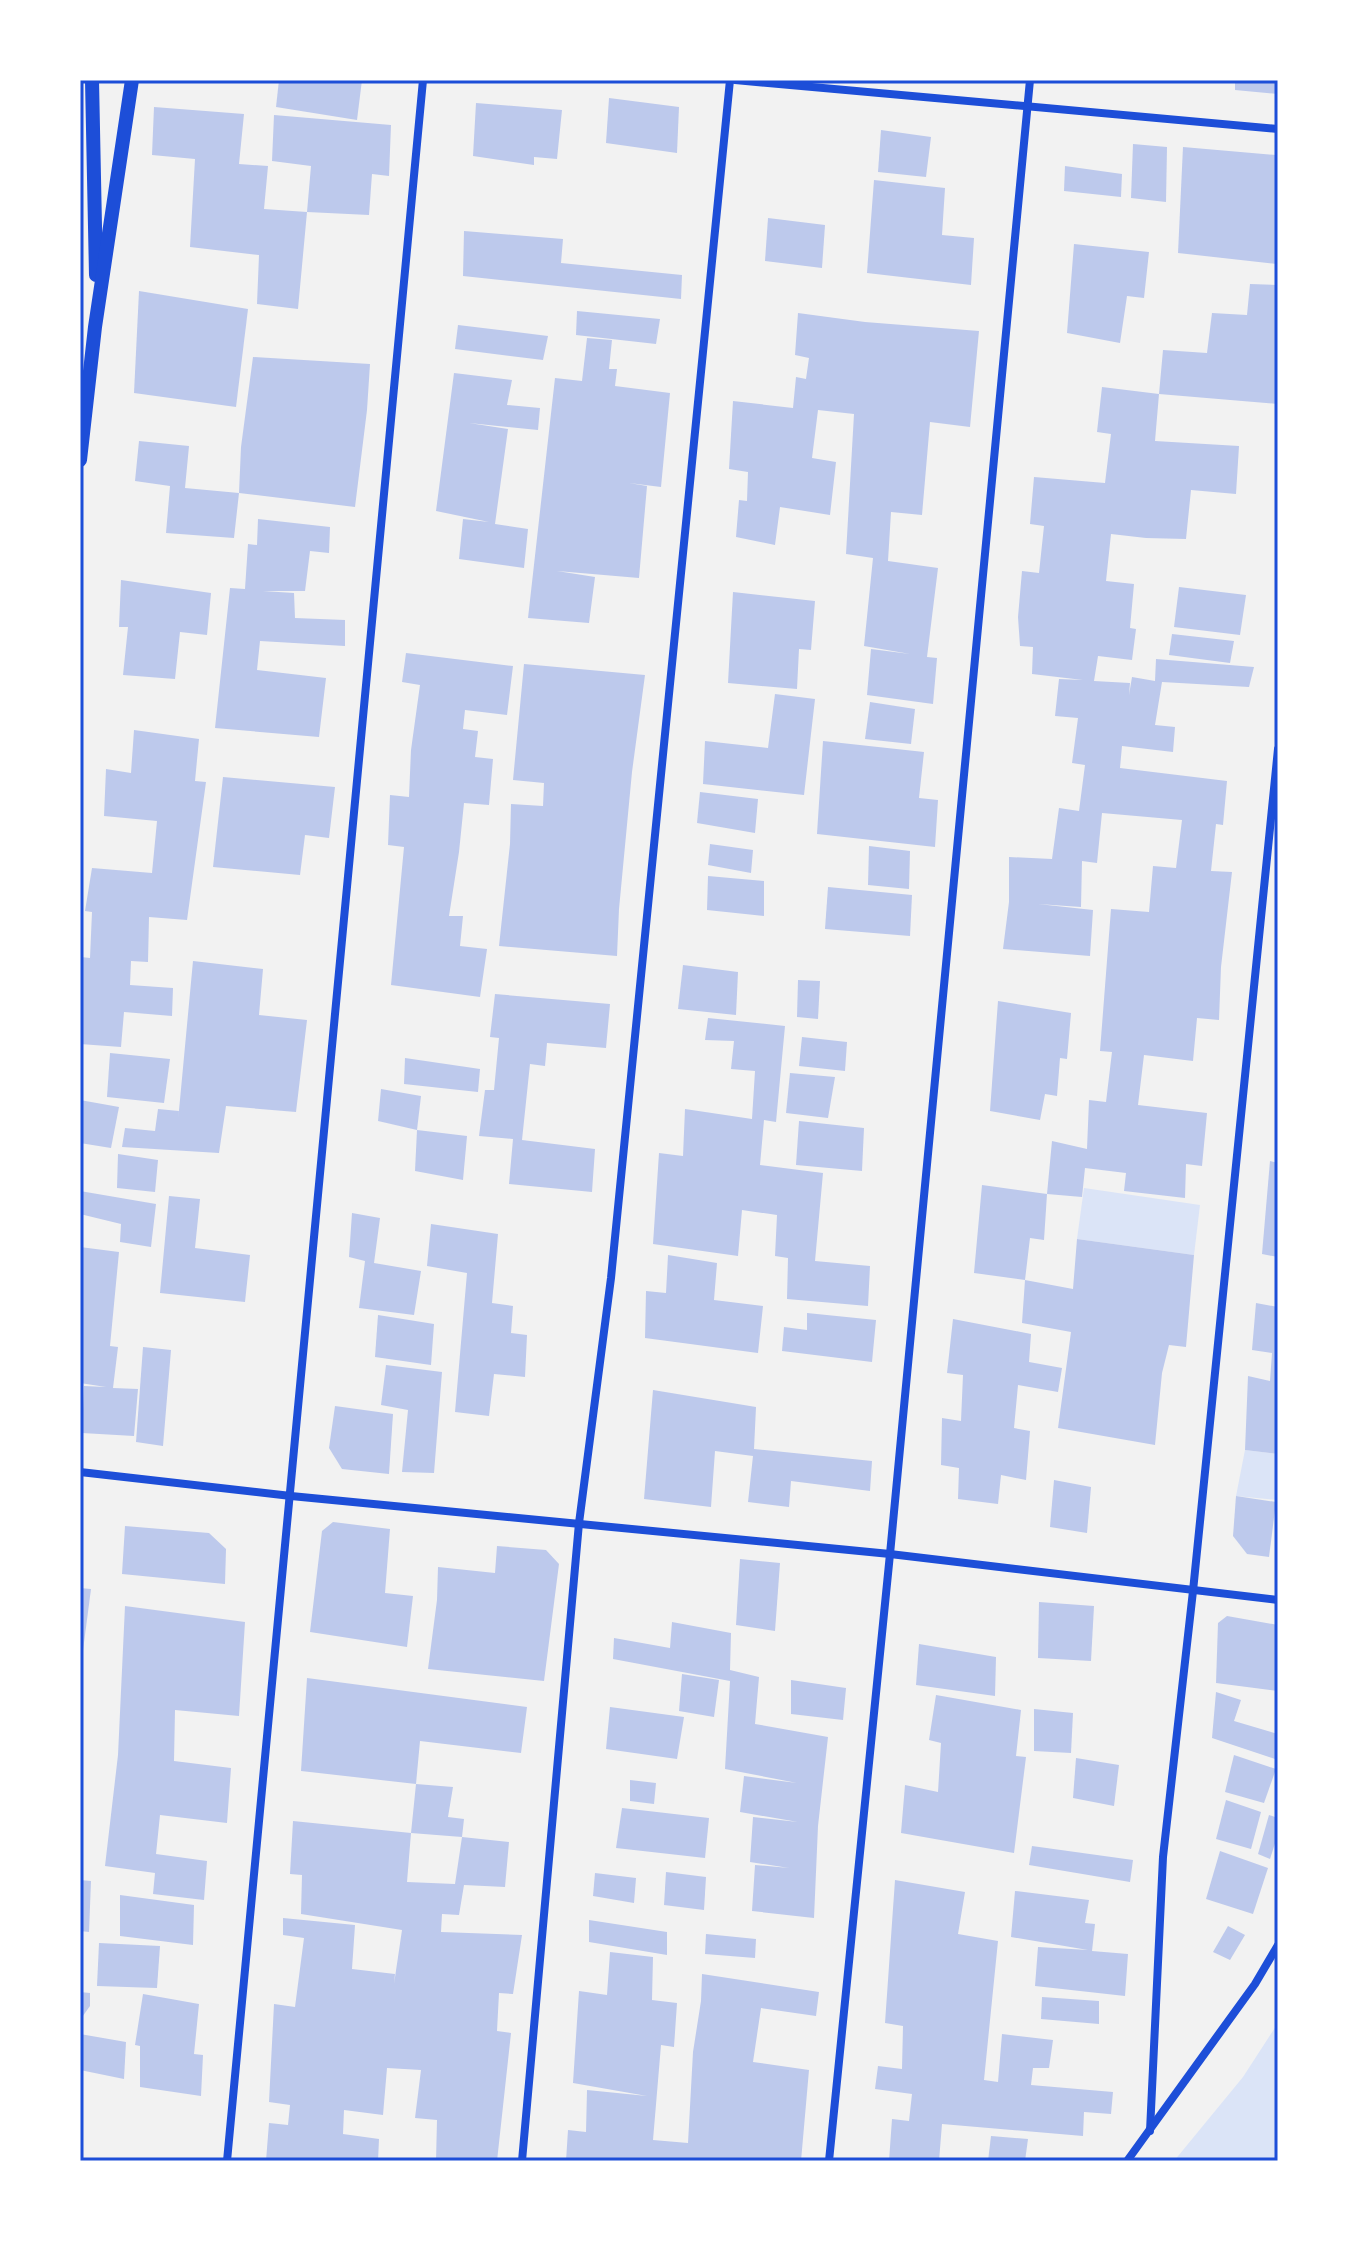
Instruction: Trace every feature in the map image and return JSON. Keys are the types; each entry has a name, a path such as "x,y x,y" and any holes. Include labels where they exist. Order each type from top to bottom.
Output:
{"street":[{"path":"92,80 97,242 95,327"},
{"path":"80,460 95,327 132,80"},
{"path":"227,2161 423,80"},
{"path":"522,2161 579,1523 611,1278 732,80 1278,129"},
{"path":"829,2161 1030,80"},
{"path":"1150,2131 1163,1857 1278,749"},
{"path":"80,1472 291,1496 890,1554 1278,1600"},
{"path":"1127,2161 1255,1984 1278,1945"}],"shaded area":[{"path":"1084,1188 1200,1205 1194,1255 1077,1239"},
{"path":"1245,1450 1278,1454 1278,1500 1236,1496"},
{"path":"1278,2023 1278,2161 1174,2161 1243,2077"}],"building":[{"path":"279,80 362,80 357,120 276,107"},
{"path":"1235,80 1278,80 1278,94 1235,90"},
{"path":"609,98 679,107 677,153 606,143"},
{"path":"476,103 562,110 557,159 534,157 534,165 473,156"},
{"path":"154,107 244,114 239,164 268,166 264,209 307,212 298,309 257,304 259,255 190,247 195,159 152,155"},
{"path":"274,115 391,125 389,176 372,174 369,215 307,212 311,166 272,161"},
{"path":"881,130 931,137 926,177 878,172"},
{"path":"1133,144 1167,147 1166,202 1131,198"},
{"path":"1183,147 1276,155 1277,264 1178,253"},
{"path":"1065,166 1122,174 1121,197 1064,191"},
{"path":"874,180 945,188 942,235 974,238 971,285 867,273"},
{"path":"768,218 825,225 822,268 765,261"},
{"path":"464,231 563,239 561,263 682,275 681,299 463,276"},
{"path":"1074,244 1149,252 1144,298 1127,296 1120,343 1067,333"},
{"path":"1250,284 1278,285 1278,404 1159,394 1163,350 1207,353 1212,313 1247,315"},
{"path":"139,291 248,309 236,407 134,393"},
{"path":"577,311 660,319 656,344 576,335"},
{"path":"798,313 979,331 970,427 930,422 922,515 891,512 888,561 938,568 927,657 937,658 933,704 867,695 871,649 910,654 864,646 873,558 846,554 854,414 818,410 812,458 836,462 830,515 780,507 775,545 736,537 739,500 747,501 748,472 729,469 733,401 793,408 796,377 806,379 809,358 795,355"},
{"path":"458,325 548,336 543,360 455,349"},
{"path":"587,338 612,340 609,369 617,369 615,386 670,393 661,487 629,483 647,486 639,578 557,571 595,577 589,623 528,618 555,378 582,381"},
{"path":"253,357 370,364 355,507 239,493 241,447"},
{"path":"454,373 512,380 507,405 540,408 538,430 469,423 508,429 495,524 528,529 524,568 459,559 463,519 489,522 436,511"},
{"path":"1102,387 1159,394 1155,441 1239,446 1236,494 1191,490 1186,539 1111,534 1106,581 1134,584 1130,628 1136,629 1132,660 1098,656 1094,681 1130,683 1129,695 1132,677 1155,681 1156,659 1254,667 1249,687 1162,682 1155,725 1175,727 1173,752 1122,746 1120,768 1227,781 1223,825 1216,824 1211,871 1232,872 1221,967 1219,1020 1197,1018 1193,1061 1144,1055 1138,1105 1207,1113 1202,1166 1186,1164 1185,1198 1124,1191 1126,1173 1085,1168 1082,1197 1047,1194 1052,1141 1087,1149 1089,1100 1106,1102 1112,1052 1100,1051 1111,909 1149,912 1153,866 1176,868 1182,820 1102,813 1097,863 1082,861 1081,907 1038,904 1093,910 1090,956 1003,949 1009,902 1009,857 1052,859 1059,808 1079,811 1085,765 1072,763 1078,718 1055,716 1059,679 1083,680 1032,674 1033,647 1020,646 1018,617 1022,571 1039,573 1044,526 1030,524 1034,477 1105,483 1111,434 1097,432"},
{"path":"139,441 189,446 185,488 239,493 234,538 166,533 170,486 135,481"},
{"path":"258,519 330,527 329,553 310,551 305,591 263,591 294,593 295,618 345,620 345,646 260,641 257,670 326,678 319,737 215,728 230,588 245,589 248,544 257,545"},
{"path":"121,580 211,593 207,635 180,632 175,679 123,675 128,627 119,627"},
{"path":"1179,587 1246,595 1240,635 1174,627"},
{"path":"733,592 815,601 811,650 799,649 797,689 728,683"},
{"path":"1172,634 1234,641 1230,663 1169,655"},
{"path":"406,653 513,666 507,715 465,710 463,729 478,731 475,757 493,759 489,805 464,803 449,916 463,916 460,946 487,949 480,997 391,985 404,847 388,845 390,795 409,797 411,750 420,685 402,682"},
{"path":"524,664 645,675 632,772 617,956 499,946 511,804 543,806 544,783 513,780"},
{"path":"775,694 815,699 804,795 703,784 705,741 768,748"},
{"path":"870,702 915,709 911,744 865,739"},
{"path":"134,730 199,739 195,781 206,782 187,920 149,917 148,962 131,961 130,985 173,988 172,1016 124,1012 121,1047 80,1044 80,963 81,957 90,958 92,912 85,911 92,868 152,873 157,821 104,816 106,769 131,773"},
{"path":"823,741 924,752 919,798 938,800 935,847 817,834"},
{"path":"223,777 335,787 329,838 305,835 300,875 213,867"},
{"path":"700,792 758,799 755,833 697,823"},
{"path":"710,844 753,850 751,873 708,865"},
{"path":"869,846 910,851 909,889 868,885"},
{"path":"708,876 764,881 764,916 707,910"},
{"path":"828,887 912,895 910,936 825,929"},
{"path":"193,961 263,969 259,1015 307,1020 296,1112 226,1106 219,1153 122,1147 125,1128 155,1131 158,1109 179,1111"},
{"path":"683,965 738,972 736,1015 678,1009"},
{"path":"798,980 820,981 818,1019 797,1017"},
{"path":"495,994 610,1004 606,1048 547,1043 545,1066 530,1064 522,1140 595,1149 592,1192 509,1184 513,1139 479,1136 485,1090 494,1090 499,1038 490,1037"},
{"path":"998,1001 1071,1013 1067,1059 1060,1058 1057,1096 1045,1094 1040,1120 990,1111"},
{"path":"708,1018 785,1026 776,1122 764,1120 760,1165 823,1173 815,1261 870,1266 868,1306 787,1299 788,1258 775,1256 777,1215 742,1210 738,1256 653,1244 659,1153 683,1156 685,1109 752,1119 755,1071 731,1069 734,1041 705,1040"},
{"path":"802,1037 847,1042 845,1071 799,1066"},
{"path":"110,1053 170,1059 164,1103 107,1097"},
{"path":"405,1058 480,1069 478,1092 404,1084"},
{"path":"790,1073 835,1077 828,1118 786,1113"},
{"path":"381,1089 421,1096 417,1130 378,1121"},
{"path":"80,1100 119,1107 111,1148 80,1143"},
{"path":"799,1121 864,1128 862,1171 796,1165"},
{"path":"417,1130 467,1136 463,1180 415,1171"},
{"path":"118,1154 158,1160 155,1192 117,1188"},
{"path":"1270,1161 1278,1163 1278,1257 1262,1254"},
{"path":"982,1185 1047,1194 1044,1240 1030,1238 1025,1280 974,1273"},
{"path":"80,1191 156,1204 151,1247 120,1242 121,1224 80,1214"},
{"path":"169,1196 200,1199 195,1248 250,1255 245,1302 160,1293"},
{"path":"352,1213 380,1218 374,1263 421,1271 414,1315 359,1308 365,1261 349,1257"},
{"path":"431,1224 498,1234 492,1303 513,1306 511,1333 527,1335 525,1377 494,1374 489,1416 455,1412 467,1273 427,1266"},
{"path":"1077,1239 1194,1255 1186,1347 1169,1345 1162,1373 1155,1445 1058,1428 1071,1332 1022,1323 1025,1280 1073,1289"},
{"path":"80,1247 119,1252 110,1346 118,1347 113,1388 138,1389 134,1436 82,1433 84,1386 106,1387 80,1383"},
{"path":"668,1255 717,1263 714,1300 763,1306 758,1353 645,1338 646,1291 666,1293"},
{"path":"1256,1303 1278,1307 1278,1454 1245,1450 1248,1376 1270,1381 1272,1353 1252,1350"},
{"path":"807,1313 876,1320 872,1362 782,1351 784,1327 807,1330"},
{"path":"378,1315 434,1324 431,1365 375,1357"},
{"path":"953,1319 1031,1334 1029,1362 1062,1368 1058,1392 1018,1385 1014,1428 1030,1431 1026,1480 1001,1475 998,1504 958,1499 959,1468 941,1465 942,1418 961,1421 963,1375 947,1373"},
{"path":"143,1347 171,1350 163,1446 136,1442"},
{"path":"386,1365 442,1372 434,1473 402,1472 408,1410 381,1405"},
{"path":"653,1390 756,1407 754,1449 872,1461 870,1491 791,1481 789,1507 748,1502 753,1456 715,1451 711,1507 644,1499"},
{"path":"335,1406 393,1414 389,1474 342,1469 329,1448"},
{"path":"1054,1480 1091,1487 1087,1533 1050,1527"},
{"path":"1236,1496 1276,1502 1269,1557 1247,1554 1233,1536"},
{"path":"333,1522 390,1529 385,1593 413,1596 407,1647 310,1632 322,1531"},
{"path":"125,1526 209,1533 226,1549 225,1584 122,1574"},
{"path":"497,1546 546,1550 559,1564 544,1681 428,1669 438,1567 495,1573"},
{"path":"740,1559 780,1563 775,1631 736,1625"},
{"path":"80,1588 91,1589 82,1658 80,1658"},
{"path":"1039,1602 1094,1606 1091,1661 1038,1658"},
{"path":"125,1606 245,1622 239,1716 175,1710 174,1761 231,1768 227,1823 160,1815 156,1854 207,1861 204,1900 153,1894 155,1873 105,1866 118,1755"},
{"path":"1227,1616 1278,1625 1278,1691 1216,1683 1218,1623"},
{"path":"672,1622 731,1633 730,1670 759,1677 755,1724 828,1737 818,1826 814,1918 752,1911 755,1865 789,1868 750,1862 753,1817 798,1822 740,1812 744,1776 797,1783 725,1769 730,1681 613,1659 614,1638 670,1648"},
{"path":"919,1644 996,1657 995,1696 916,1685"},
{"path":"682,1674 719,1680 714,1717 679,1711"},
{"path":"307,1678 527,1707 521,1753 420,1741 416,1784 301,1771"},
{"path":"791,1680 846,1688 843,1720 791,1714"},
{"path":"1216,1692 1241,1700 1234,1721 1278,1734 1278,1760 1212,1738"},
{"path":"936,1695 1021,1710 1016,1756 1026,1757 1014,1853 901,1833 905,1785 938,1792 941,1743 929,1740"},
{"path":"610,1707 684,1717 677,1759 606,1749"},
{"path":"1034,1709 1073,1713 1071,1753 1034,1751"},
{"path":"1234,1755 1276,1769 1264,1803 1225,1792"},
{"path":"1076,1758 1119,1765 1114,1806 1073,1798"},
{"path":"630,1780 656,1783 654,1804 630,1801"},
{"path":"416,1784 453,1787 448,1817 464,1819 462,1837 411,1833"},
{"path":"1226,1800 1261,1812 1251,1849 1216,1839"},
{"path":"622,1808 709,1818 705,1858 616,1848"},
{"path":"1269,1815 1278,1818 1278,1834 1270,1859 1258,1854"},
{"path":"293,1821 411,1833 407,1882 455,1884 462,1837 509,1842 505,1887 464,1885 459,1915 442,1914 441,1932 522,1935 513,1994 499,1993 497,2031 511,2033 497,2161 436,2161 437,2120 415,2118 421,2070 387,2068 383,2115 344,2110 343,2134 379,2139 378,2161 266,2161 269,2123 288,2125 290,2105 269,2102 274,2004 295,2007 304,1938 283,1935 283,1918 355,1925 352,1969 395,1974 394,1984 402,1930 301,1914 302,1875 290,1874"},
{"path":"1032,1846 1133,1860 1130,1882 1029,1865"},
{"path":"1220,1851 1268,1868 1253,1914 1206,1899"},
{"path":"666,1872 706,1877 704,1910 664,1905"},
{"path":"595,1873 636,1878 634,1903 593,1896"},
{"path":"80,1880 91,1881 89,1932 80,1931"},
{"path":"895,1880 965,1892 958,1934 998,1941 984,2080 998,2082 1002,2034 1053,2040 1049,2068 1033,2068 1031,2085 1113,2092 1111,2114 1084,2112 1083,2136 942,2124 939,2161 889,2161 892,2119 909,2121 912,2094 875,2089 878,2066 902,2069 903,2026 885,2023"},
{"path":"1015,1891 1089,1900 1085,1923 1095,1924 1092,1951 1128,1954 1125,1996 1035,1986 1038,1947 1088,1950 1011,1937"},
{"path":"120,1895 194,1905 193,1945 120,1936"},
{"path":"589,1920 667,1932 667,1955 589,1942"},
{"path":"1228,1926 1245,1935 1230,1960 1213,1952"},
{"path":"706,1934 756,1939 755,1958 705,1954"},
{"path":"99,1943 160,1946 157,1988 97,1986"},
{"path":"610,1952 653,1957 652,2000 677,2003 674,2047 661,2045 653,2140 688,2143 693,2052 702,1974 819,1992 816,2016 761,2008 753,2062 809,2070 801,2161 566,2161 568,2130 586,2132 587,2090 647,2096 573,2083 579,1991 607,1995"},
{"path":"80,1992 90,1993 90,2006 80,2020"},
{"path":"143,1994 199,2004 194,2054 203,2055 201,2096 140,2087 140,2046 135,2045"},
{"path":"1042,1997 1099,2001 1099,2024 1041,2019"},
{"path":"80,2034 126,2042 124,2079 80,2070"},
{"path":"991,2136 1028,2139 1025,2161 988,2161"}]}
